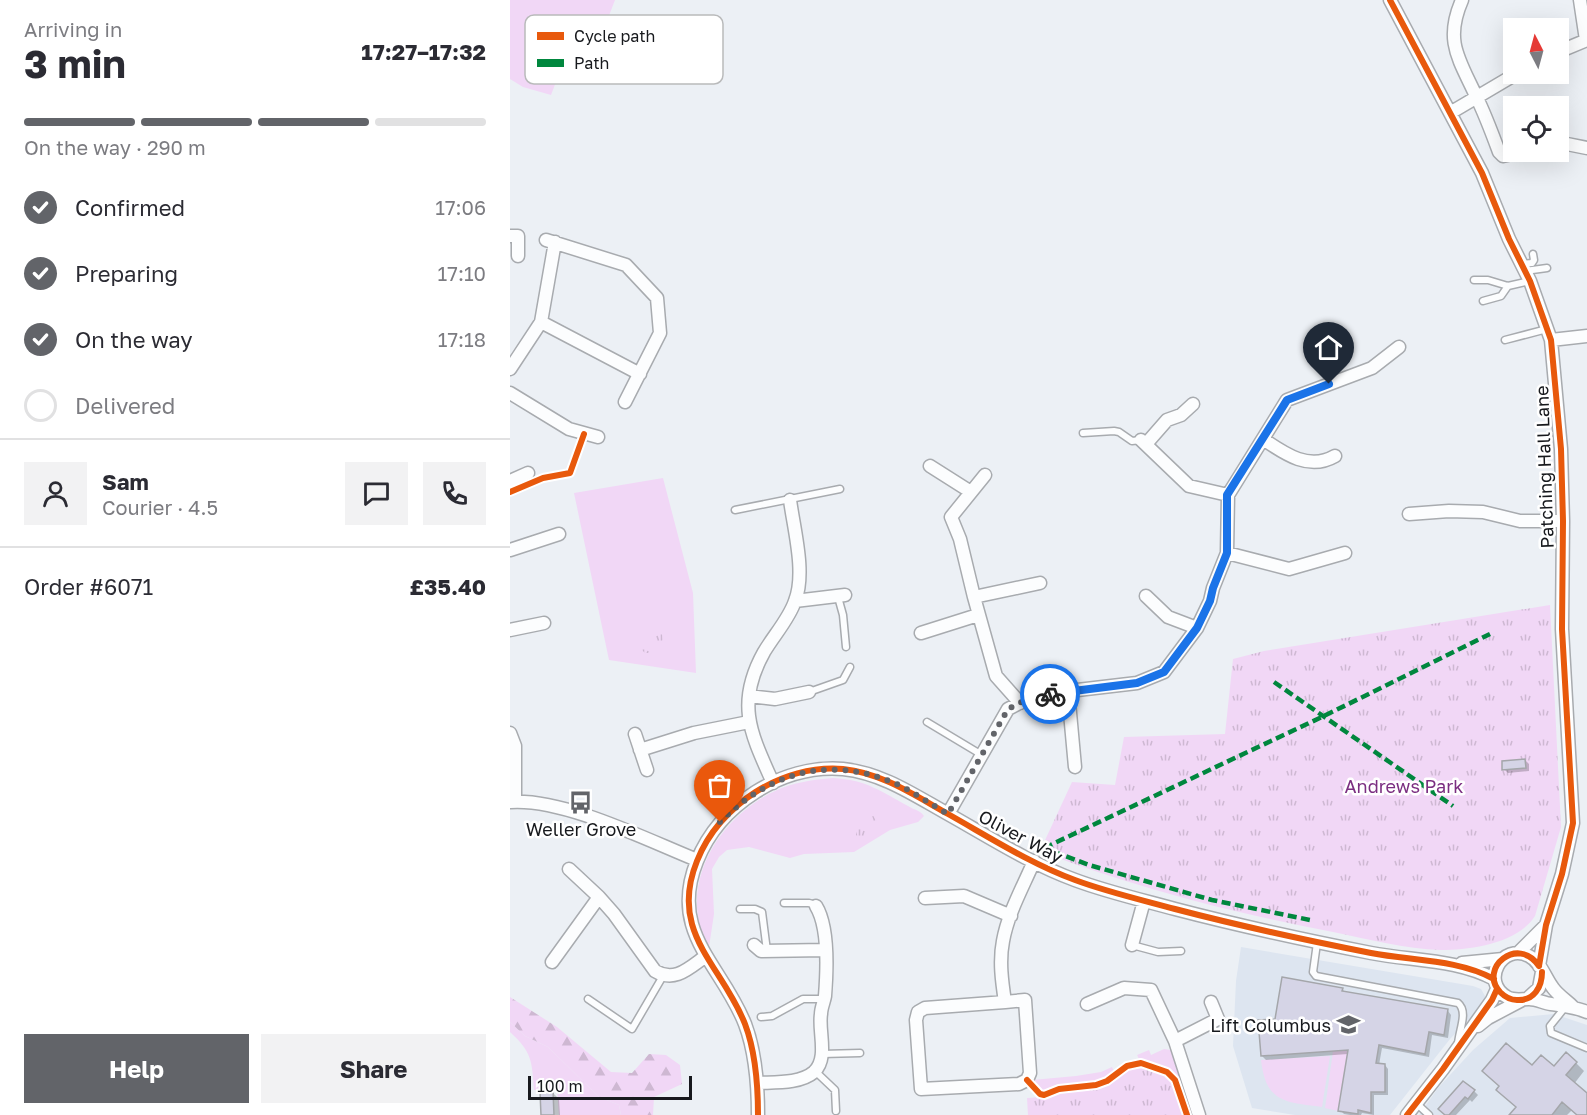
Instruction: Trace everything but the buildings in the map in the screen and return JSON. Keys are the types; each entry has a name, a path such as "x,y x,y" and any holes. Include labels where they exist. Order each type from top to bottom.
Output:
{"street":[{"name":"Patching Hall Lane","path":"1390,0 1474,156 1526,272 1549,335 1560,438 1563,521 1562,629 1573,823 1562,874 1546,925 1539,988 1524,999"},
{"path":"1462,0 1455,17 1454,42 1462,70 1476,96 1499,152 1503,156"},
{"path":"1569,47 1586,40 1580,0"},
{"path":"1450,113 1503,81"},
{"path":"1569,144 1587,148"},
{"path":"510,236 518,236 518,256"},
{"path":"510,369 541,322 550,241 626,265 657,298 660,333 625,402"},
{"path":"541,322 640,374"},
{"path":"1549,335 1587,336"},
{"path":"948,814 1008,709 1035,695 1137,683 1164,672 1197,628 1210,601 1227,553 1227,495 1287,400 1372,368 1399,347"},
{"path":"510,393 569,429 598,437"},
{"path":"1193,404 1181,415 1167,420 1143,442 1189,486 1227,495"},
{"path":"1263,439 1287,455 1305,462 1317,462 1335,456"},
{"path":"930,466 971,492"},
{"path":"510,481 528,473"},
{"path":"985,475 951,517 960,539 978,615 996,676 1020,703"},
{"path":"773,783 749,722 749,696 753,677 763,654 795,601 800,580 790,500"},
{"path":"1408,514 1449,511 1483,512 1520,521 1563,521"},
{"path":"510,550 559,534"},
{"path":"1227,553 1289,570 1345,553"},
{"path":"974,597 1040,583"},
{"path":"795,601 842,595"},
{"path":"1146,596 1168,617 1197,628"},
{"path":"921,633 978,615"},
{"path":"510,630 544,623"},
{"path":"749,696 775,699 809,692"},
{"path":"1068,692 1075,767"},
{"path":"640,750 694,733 749,722"},
{"path":"510,733 515,746 512,802 555,806 597,819 697,860"},
{"path":"635,734 647,770"},
{"name":"Oliver Way","path":"758,1115 757,1083 751,1041 744,1021 696,939 690,920 691,880 697,860 720,822 742,802 773,783 795,774 819,769 843,769 866,773 893,783 1034,861 1075,880 1144,901 1267,933 1397,958 1479,970 1496,984"},
{"path":"1005,1002 1001,963 1003,940 1034,861"},
{"path":"569,869 614,914 655,971 663,976 678,974 706,956"},
{"path":"925,898 964,896 1011,916"},
{"path":"552,962 599,897"},
{"path":"1132,945 1144,901"},
{"path":"757,1083 803,1078 815,1071 820,1062 825,950 823,916 816,906"},
{"name":"Patching Hall Lane","path":"1503,958 1518,953 1546,925"},
{"path":"754,945 760,951 767,952 825,950"},
{"path":"1518,953 1530,956 1554,991 1570,1006"},
{"path":"1407,1115 1492,1000 1496,984 1495,971 1503,958"},
{"name":"Oliver Way","path":"1446,964 1503,958"},
{"path":"1496,984 1504,996 1512,1000 1524,999 1570,1006 1587,1012"},
{"path":"1088,1004 1124,988 1151,990 1175,1041 1199,1115"},
{"path":"1461,1043 1488,1018 1524,999"},
{"path":"1025,1000 1030,1073 1027,1080 1019,1084 921,1089 916,1020 918,1012 925,1008 1005,1002 1025,1000"},
{"path":"1175,1041 1218,1019 1211,1002"}],"lane":[{"path":"1483,301 1501,296 1508,286 1526,272 1534,260 1533,254"},
{"path":"1526,272 1547,268"},
{"path":"1474,280 1488,280 1508,286"},
{"path":"1505,340 1549,335"},
{"path":"1083,433 1114,431 1132,441 1143,442"},
{"path":"735,510 840,489"},
{"path":"842,595 846,647"},
{"path":"809,692 843,680 850,667"},
{"path":"927,722 982,754"},
{"path":"784,903 809,903 816,906"},
{"path":"740,909 755,909 762,912 767,952"},
{"path":"1317,943 1313,972 1316,976 1458,1003 1463,1006 1464,1012 1458,1035 1461,1043"},
{"path":"1132,945 1158,952 1181,951"},
{"path":"588,999 632,1029 663,976"},
{"path":"761,1017 772,1017 803,999 824,999"},
{"path":"1570,1006 1550,1029 1551,1033 1587,1048"},
{"path":"822,1054 860,1053"},
{"path":"815,1071 835,1090 836,1111"},
{"path":"1415,1103 1429,1115"}],"shaded area":[{"name":"Lift Columbus","path":"1241,947 1473,986 1481,989 1485,996 1483,1005 1450,1039 1390,1115 1295,1115 1252,1108 1233,1046 1236,981"},
{"path":"1554,1014 1587,1025 1587,1115 1419,1115 1438,1088 1473,1050 1510,1018"}],"green space":[{"path":"510,0 615,0 609,15 525,15 525,84 555,84 551,95 523,87 510,79"},
{"path":"663,478 693,593 696,673 609,660 574,493"},
{"name":"Andrews Park","path":"1550,605 1561,827 1535,916 1517,933 1506,939 1453,950 1414,948 1387,943 1259,917 1185,898 1112,877 1040,851 1072,782 1115,785 1124,737 1225,734 1233,659 1264,651"},
{"path":"654,627 662,634 663,640 651,653 645,653 640,648 639,640 644,631"},
{"path":"833,778 855,781 873,787 919,811 924,816 918,822 890,830 854,852 804,854 790,858 749,847 727,850 719,857 712,869 714,914 708,947 699,924 697,901 700,878 708,856 720,836 754,803 775,791 796,783"},
{"path":"865,810 872,814 883,831 882,834 862,845 856,835 857,812"},
{"path":"510,997 557,1027 611,1072 632,1073 649,1054 666,1055 680,1065 682,1084 654,1097 653,1115 621,1115 619,1105 599,1097 548,1047 525,1036 510,1022"},
{"path":"510,1022 525,1036 548,1047 599,1097 619,1105 621,1115 559,1115 557,1089 534,1090 530,1058 523,1045 510,1032"},
{"path":"1164,1049 1175,1053 1194,1115 1190,1115 1179,1085 1170,1072 1163,1067 1140,1061 1137,1055 1149,1050 1151,1055"},
{"path":"1348,1050 1338,1111 1325,1108 1333,1051"},
{"path":"1330,1056 1322,1107 1298,1104 1280,1098 1267,1085 1261,1060"},
{"path":"1141,1065 1153,1068 1168,1077 1175,1088 1184,1115 1028,1115 1027,1098 1100,1087"},
{"path":"1112,1067 1114,1071 1097,1081 1061,1086 1043,1092 1032,1080 1101,1072"}],"marked path":[{"path":"1044,848 1324,716 1490,634"},
{"path":"1274,682 1453,806"},
{"path":"1041,847 1089,865 1212,900 1310,920"}],"cycle path":[{"path":"1390,0 1482,173 1509,239 1530,281 1551,340 1561,449 1562,629 1573,823 1562,874 1546,925 1539,966"},
{"path":"510,492 543,478 570,473 584,434"},
{"path":"758,1115 756,1069 749,1035 735,1003 693,929 689,909 690,886 697,861 707,841 721,822 755,792 798,773 820,769 843,769 871,775 910,792 1042,866 1112,892 1297,938 1371,953 1450,964 1480,972 1494,979"},
{"path":"1539,966 1530,957 1512,954 1503,958 1497,965 1494,983 1506,997 1523,1000 1532,996 1539,988 1542,972"},
{"path":"1407,1115 1443,1069 1492,1000 1497,989"},
{"path":"1027,1080 1040,1094 1044,1095 1059,1089 1096,1085 1107,1081 1127,1066 1141,1063 1167,1072 1175,1080 1187,1115"}],"way so far":[{"path":"720,822 734,807 756,791 795,774 819,769 843,769 866,773 893,783 948,814 1008,709 1035,695 1050,694"}],"place":[{"name":"Weller Grove","path":"581,803"},
{"name":"Lift Columbus","path":"1349,1025"}],"route":[{"path":"1050,694 1137,683 1164,672 1197,628 1210,601 1227,553 1227,495 1287,400 1329,384"}]}
